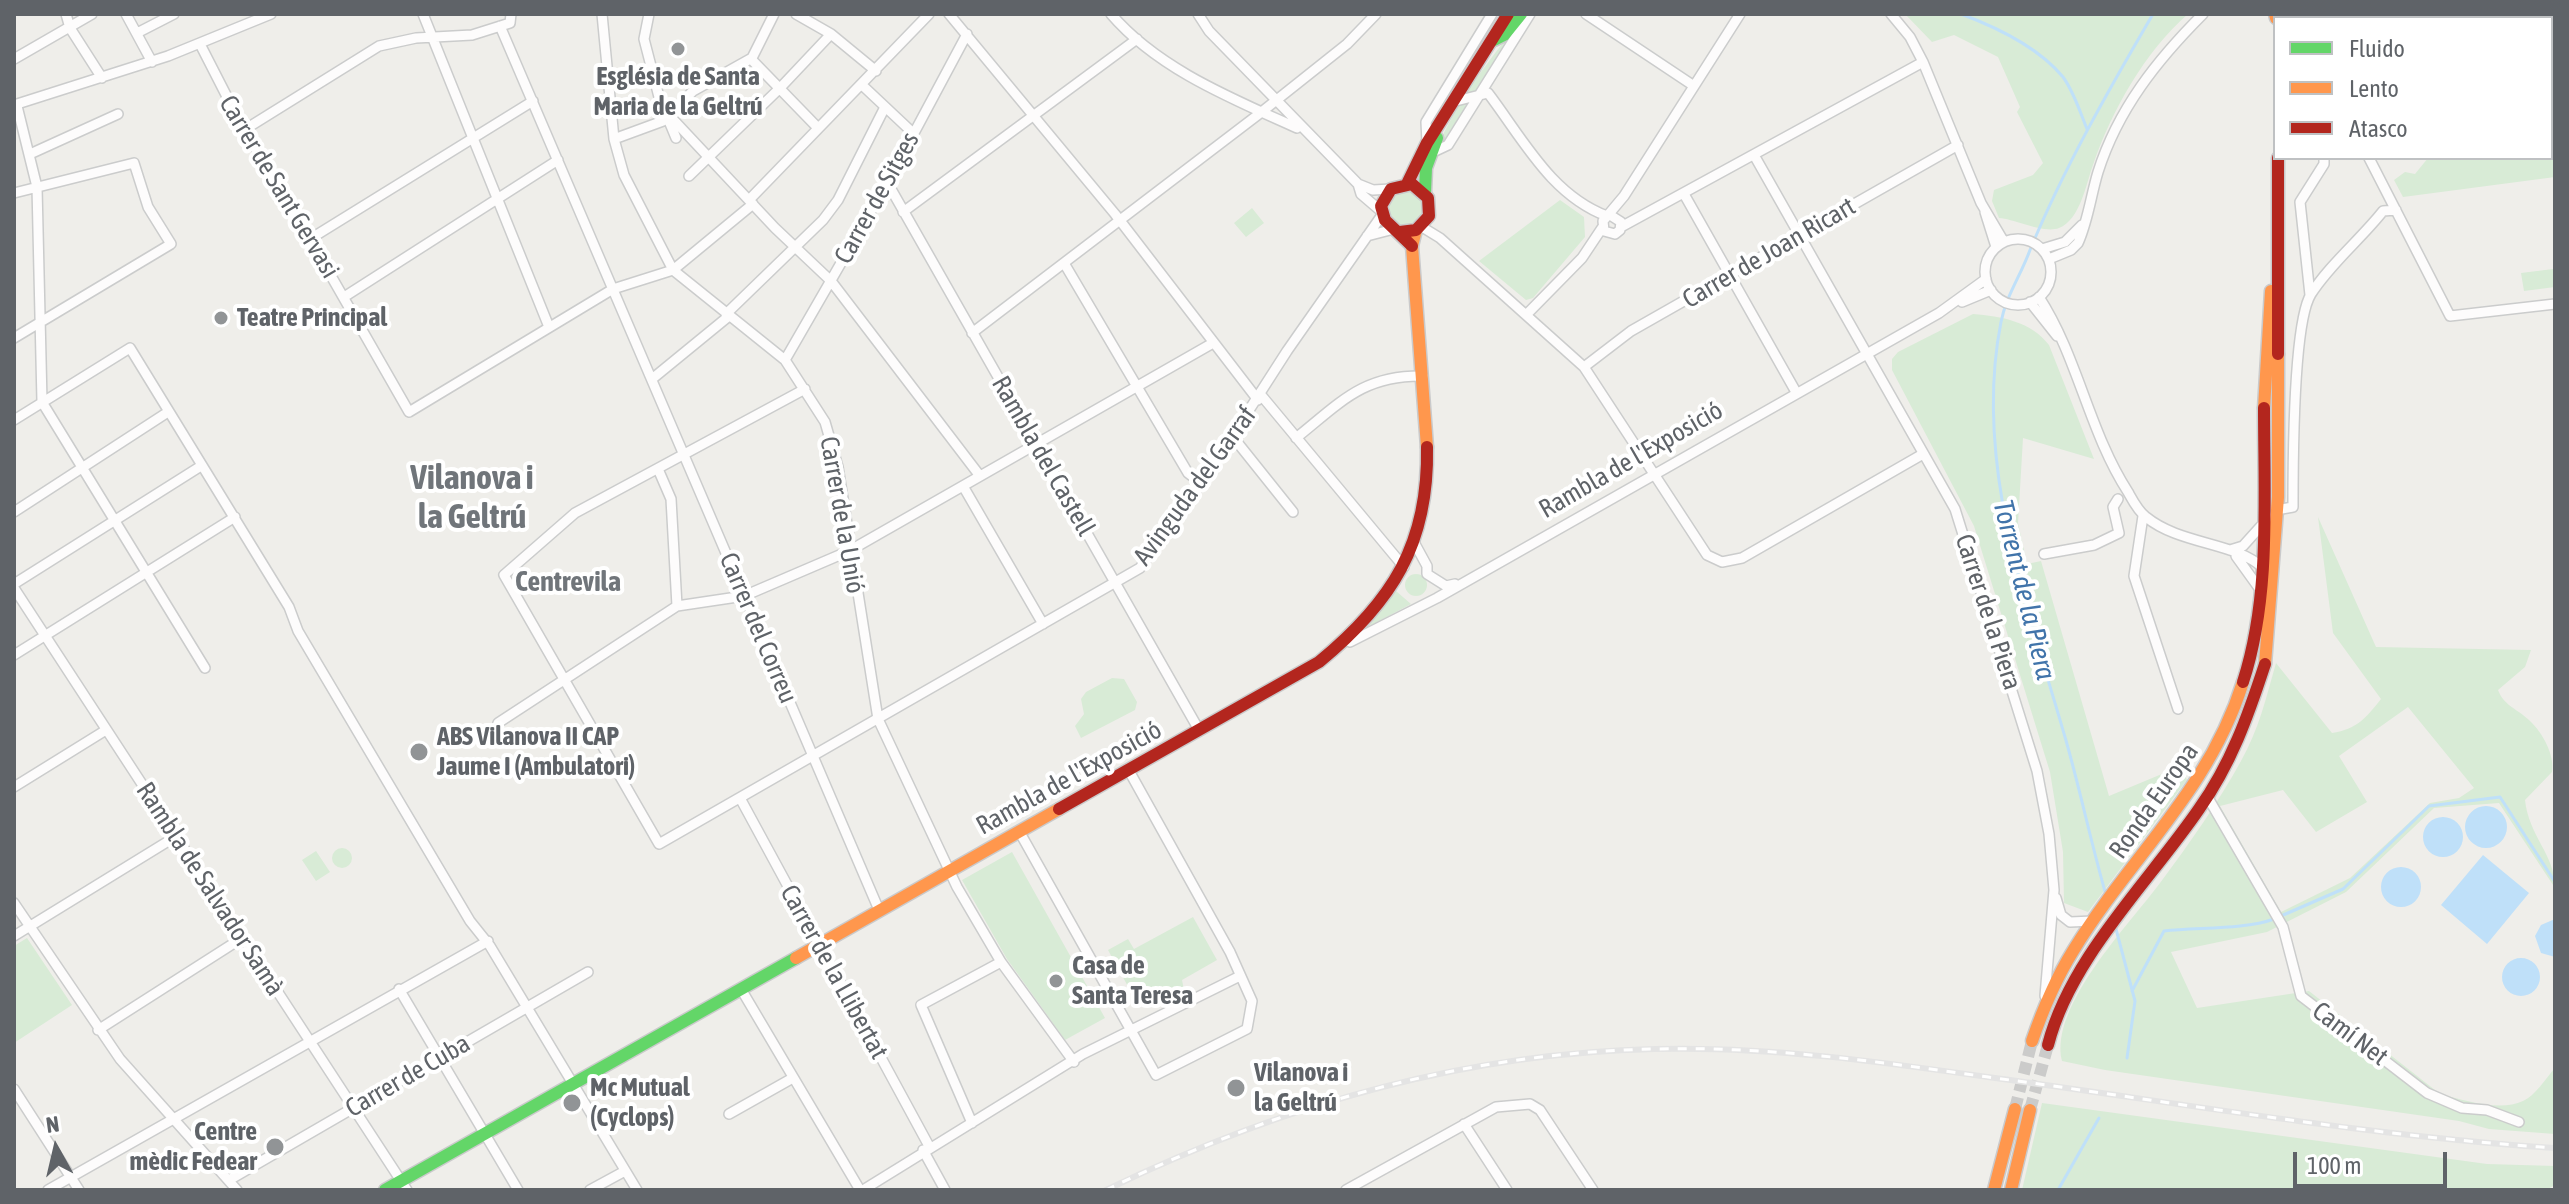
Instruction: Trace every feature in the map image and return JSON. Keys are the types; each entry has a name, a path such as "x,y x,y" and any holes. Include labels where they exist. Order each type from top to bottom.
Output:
{"street":[{"path":"66,14 70,28 102,78"},
{"path":"14,59 92,14"},
{"path":"126,14 152,62"},
{"path":"137,33 174,14"},
{"path":"205,668 42,402 37,187 16,106 152,62 271,14"},
{"path":"423,14 549,327 614,291 673,270 751,202 929,14"},
{"path":"244,130 379,46 416,38 472,35 510,23 511,14"},
{"name":"Carrer de la Unió","path":"602,14 614,139 624,175 673,270 785,360 805,389 832,440 878,719 948,871 1001,962 1074,1062"},
{"path":"649,14 644,39 659,97 676,138"},
{"path":"614,139 663,121 693,91 751,59 774,14"},
{"path":"796,14 831,34 876,71"},
{"path":"949,14 1035,117 1213,343 1404,567"},
{"path":"1111,14 1137,39 1181,70 1259,114 1301,130"},
{"path":"1198,14 1209,31 1275,98 1301,130 1358,184 1373,190 1407,184 1452,102 1508,14"},
{"path":"972,333 1259,114 1275,98 1347,44 1376,14"},
{"path":"1440,238 1425,192 1429,148 1426,122 1492,14"},
{"path":"1494,40 1504,35 1521,14"},
{"path":"1429,148 1448,145 1530,14"},
{"path":"1586,14 1694,86"},
{"path":"1526,315 1546,299 1590,247 1740,14"},
{"path":"1891,14 1910,37 1923,62 1984,209 2004,243"},
{"path":"2049,259 2074,248 2108,145 2127,104 2160,59 2203,14"},
{"name":"Carrer del Correu","path":"500,26 879,910"},
{"path":"689,176 831,34"},
{"name":"Carrer de Sitges","path":"785,360 967,34"},
{"path":"903,212 1137,39"},
{"name":"Carrer de Sant Gervasi","path":"200,44 244,130 409,412 549,327"},
{"path":"751,59 818,128"},
{"path":"1590,247 1611,235 1621,224 1684,194 1923,62"},
{"path":"862,85 913,133"},
{"path":"1452,102 1488,93 1553,180 1611,235"},
{"path":"310,239 533,101"},
{"path":"652,379 728,315 838,200 885,107"},
{"path":"30,154 118,114"},
{"path":"668,114 775,228 831,281 980,476"},
{"name":"Carrer de Joan Ricart","path":"1584,367 1631,331 1958,145"},
{"name":"Carrer de la Piera","path":"1754,155 1955,509 2029,743 2049,834 2054,890 2044,1006"},
{"path":"344,297 558,160"},
{"name":"Ronda Europa","path":"2032,1041 2044,1006 2064,965 2193,790 2232,719 2247,671 2259,588 2255,560 2264,487 2265,345 2275,259 2278,160"},
{"path":"2310,295 2300,202 2324,160"},
{"path":"2370,160 2450,316 2555,304"},
{"path":"14,193 134,163 148,207 171,244 14,338"},
{"name":"Rambla del Castell","path":"887,182 1199,730"},
{"path":"1358,184 1361,194 1412,246"},
{"path":"1407,184 1425,192"},
{"path":"1382,213 1383,199 1391,189"},
{"path":"1684,194 1796,392"},
{"path":"1621,224 1624,196"},
{"path":"1584,207 1609,215 1621,224"},
{"path":"1419,228 1430,210"},
{"path":"2264,487 2277,504 2293,507 2301,322 2310,295 2383,211 2396,210"},
{"name":"Avinguda del Garraf","path":"564,680 659,844 1116,584 1140,568 1155,550 1382,213"},
{"path":"2041,248 2065,242 2082,225"},
{"path":"1367,236 1419,228 1440,238 1584,367 1707,555 1722,562 1742,558 1923,454"},
{"name":"Rambla de l'Exposició","path":"1336,650 1379,605 1404,567 1415,544 1428,480 1412,246 1419,228"},
{"path":"2024,239 2041,248 2049,259 2051,275 2031,301 2011,304 1993,292 1986,279 1987,262 2004,243 2024,239"},
{"name":"Ronda Europa","path":"2048,1045 2066,994 2129,901 2204,802 2238,744 2266,661 2277,504 2280,347 2275,259"},
{"path":"1064,263 1188,473 1201,483"},
{"name":"Rambla de l'Exposició","path":"385,1190 404,1185 484,1134 1336,650 1948,308 1986,279"},
{"name":"Rambla de l'Exposició","path":"1948,308 1993,292"},
{"path":"2031,301 2059,339 2114,470 2143,516 2169,533 2255,560 2274,578"},
{"path":"498,723 679,606 744,596 849,551 1213,343"},
{"path":"14,420 130,348 289,607 298,631 470,921 488,941 637,1190"},
{"path":"1296,438 1372,381 1392,376 1423,376"},
{"path":"564,680 504,575 575,513 805,389"},
{"path":"14,512 168,412"},
{"path":"1233,437 1293,512"},
{"path":"14,586 201,466"},
{"path":"658,469 671,499 679,606"},
{"path":"963,486 1043,624"},
{"path":"2044,554 2094,545 2119,533 2113,507 2118,499"},
{"name":"Ronda Europa","path":"2255,560 2266,553 2270,522 2277,504"},
{"path":"2143,516 2134,576 2178,709"},
{"path":"14,655 235,517"},
{"path":"2229,552 2243,546 2261,526"},
{"path":"1415,544 1427,566 1427,574 1446,586 1459,583"},
{"path":"2229,552 2259,588"},
{"name":"Rambla de Salvador Samà","path":"14,586 404,1185"},
{"path":"14,787 106,730"},
{"path":"1019,831 1156,1075 1247,1029 1252,1001 1238,977 1230,952 1128,769"},
{"name":"Carrer de la Llibertat","path":"740,798 926,1148 945,1190"},
{"name":"Camí Net","path":"2204,802 2283,927 2301,996 2427,1093 2462,1108 2487,1110 2519,1122"},
{"path":"14,936 175,837"},
{"name":"Carrer de la Piera","path":"2054,890 2061,915 2070,922 2088,923 2098,918"},
{"path":"14,903 98,1030 171,1119 237,1190"},
{"path":"98,1030 242,938"},
{"path":"48,1190 488,941"},
{"path":"972,1123 921,1005 1001,962"},
{"name":"Carrer de Cuba","path":"229,1180 588,972"},
{"path":"741,989 791,1079 863,1189 926,1148 1119,1034 1132,1031 1238,977"},
{"path":"399,989 518,1190"},
{"path":"729,1114 791,1079"},
{"path":"14,1089 79,1190"},
{"path":"1346,1190 1496,1107 1530,1104 1540,1110 1593,1190"},
{"path":"1994,1190 2015,1109"},
{"path":"2011,1190 2030,1110"},
{"path":"1464,1124 1507,1190"},
{"path":"590,1190 625,1171"}],"green space":[{"path":"1526,14 1476,91 1465,93 1517,24"},
{"path":"1905,14 2188,14 2158,46 2131,84 2100,145 2077,210 2066,224 2053,229 1999,218 1992,201 1994,190 2033,175 2043,163 2017,112 2020,107 1998,57 1954,35 1932,42"},
{"path":"2555,14 2555,177 2403,197 2394,180 2405,172 2415,174 2426,160 2553,160 2553,16 2490,16"},
{"path":"1470,98 1446,142 1437,146 1460,102"},
{"path":"1406,190 1419,195 1424,208 1419,221 1406,226 1393,221 1388,208 1393,195"},
{"path":"1560,200 1584,217 1585,237 1533,298 1526,300 1479,261"},
{"path":"1252,208 1264,223 1246,237 1234,223"},
{"path":"2553,269 2555,287 2524,291 2521,273"},
{"path":"1973,314 1994,316 2025,326 2049,345 2094,459 2023,438 2018,523 2027,564 2041,561 2109,796 2181,766 2187,780 2088,912 2064,903 2063,852 2050,772 1974,526 1892,370 1892,359 1898,352"},
{"path":"2318,517 2376,647 2531,650 2525,667 2498,690 2508,704 2535,726 2550,751 2552,772 2525,800 2531,825 2551,865 2555,888 2499,803 2434,808 2346,892 2267,932 2171,952 2197,1008 2309,991 2440,1094 2482,1104 2514,1104 2532,1095 2555,1068 2555,1134 2489,1129 2459,1121 2105,1070 2062,1061 2061,1039 2067,1016 2079,992 2094,967 2182,853 2232,777 2257,725 2276,663 2332,733 2360,722 2381,699 2333,633","holes":["2408,707 2474,788 2459,798 2430,803 2350,878 2281,912 2220,806 2283,790 2316,832 2367,802 2339,756"]},
{"path":"1416,574 1424,577 1427,585 1424,593 1416,596 1408,593 1405,585 1408,577"},
{"path":"1396,591 1411,604 1368,627"},
{"path":"1112,678 1124,679 1137,702 1135,710 1081,738 1075,726 1084,714 1081,699 1086,692"},
{"path":"342,848 349,851 352,858 349,865 342,868 335,865 332,858 335,851"},
{"path":"316,851 330,872 316,881 302,860"},
{"path":"1012,852 1105,1018 1065,1040 1007,959 962,880"},
{"path":"1193,917 1217,960 1182,980 1185,995 1174,996 1168,987 1141,1002 1136,1001 1108,950 1128,939 1134,949"},
{"path":"27,938 72,1005 14,1043 14,946"},
{"path":"2042,1103 2487,1164 2555,1166 2555,1185 2546,1190 2022,1190"}],"water":[{"path":"2486,806 2501,812 2507,827 2501,842 2486,848 2471,842 2465,827 2471,812"},
{"path":"2443,817 2457,823 2463,837 2457,851 2443,857 2429,851 2423,837 2429,823"},
{"path":"2483,855 2529,893 2487,944 2441,905"},
{"path":"2401,867 2415,873 2421,887 2415,901 2401,907 2387,901 2381,887 2387,873"},
{"path":"2555,919 2555,957 2541,953 2535,936 2541,925"},
{"path":"2521,958 2534,964 2540,977 2534,990 2521,996 2508,990 2502,977 2508,964"}],"waterway":[{"path":"1961,14 2016,40 2053,66 2070,89 2087,129"},
{"name":"Torrent de la Piera","path":"2106,895 2008,532 1994,427 1994,375 2003,312 2043,219 2103,101 2153,14"},
{"path":"2281,916 2343,889 2429,806 2500,797 2555,882"},
{"path":"2132,991 2164,931 2235,927 2274,919"},
{"name":"Torrent de la Piera","path":"2116,929 2135,1001 2127,1058"},
{"name":"Torrent de la Piera","path":"2058,1190 2099,1118"}],"tunnel":[{"path":"2015,1109 2032,1041"},
{"path":"2030,1110 2048,1045"}],"railway":[{"path":"1106,1190 1237,1133 1373,1090 1442,1073 1512,1061 1655,1049 1740,1050 1868,1061 2415,1136 2555,1148"}],"traffic: fast":[{"path":"1494,40 1504,35 1521,14"},
{"path":"1425,192 1426,168 1437,138"},
{"path":"385,1190 796,958"}],"traffic: slow":[{"path":"1416,230 1412,246 1427,447"},
{"path":"2264,408 2271,291"},
{"path":"2265,664 2278,497 2278,354"},
{"path":"2032,1041 2067,962 2095,917 2167,822 2210,757 2243,682"},
{"path":"796,958 1059,809"},
{"path":"1994,1190 2015,1109"},
{"path":"2011,1190 2030,1110"}],"traffic: jam":[{"path":"1407,184 1427,143 1508,14"},
{"path":"2278,160 2278,354"},
{"path":"1400,232 1416,230 1429,216 1428,198 1412,184 1391,189 1381,206 1385,220 1412,246"},
{"path":"2243,682 2252,649 2262,581 2264,408"},
{"path":"1059,809 1319,662 1345,640 1386,593 1413,542 1426,482 1427,447"},
{"path":"2048,1045 2059,1013 2092,951 2179,837 2220,775 2245,721 2265,664"}],"place":[{"name":"Església de Santa Maria de la Geltrú","path":"678,49"},
{"name":"Teatre Principal","path":"221,318"},
{"name":"ABS Vilanova II CAP Jaume I (Ambulatori)","path":"419,752"},
{"name":"Casa de Santa Teresa","path":"1056,981"},
{"name":"Vilanova i la Geltrú","path":"1236,1088"},
{"name":"Mc Mutual (Cyclops)","path":"572,1103"},
{"name":"Centre mèdic Fedear","path":"275,1147"}],"district":[{"name":"Vilanova i la Geltrú","path":"472,498"},
{"name":"Centrevila","path":"568,582"}]}
